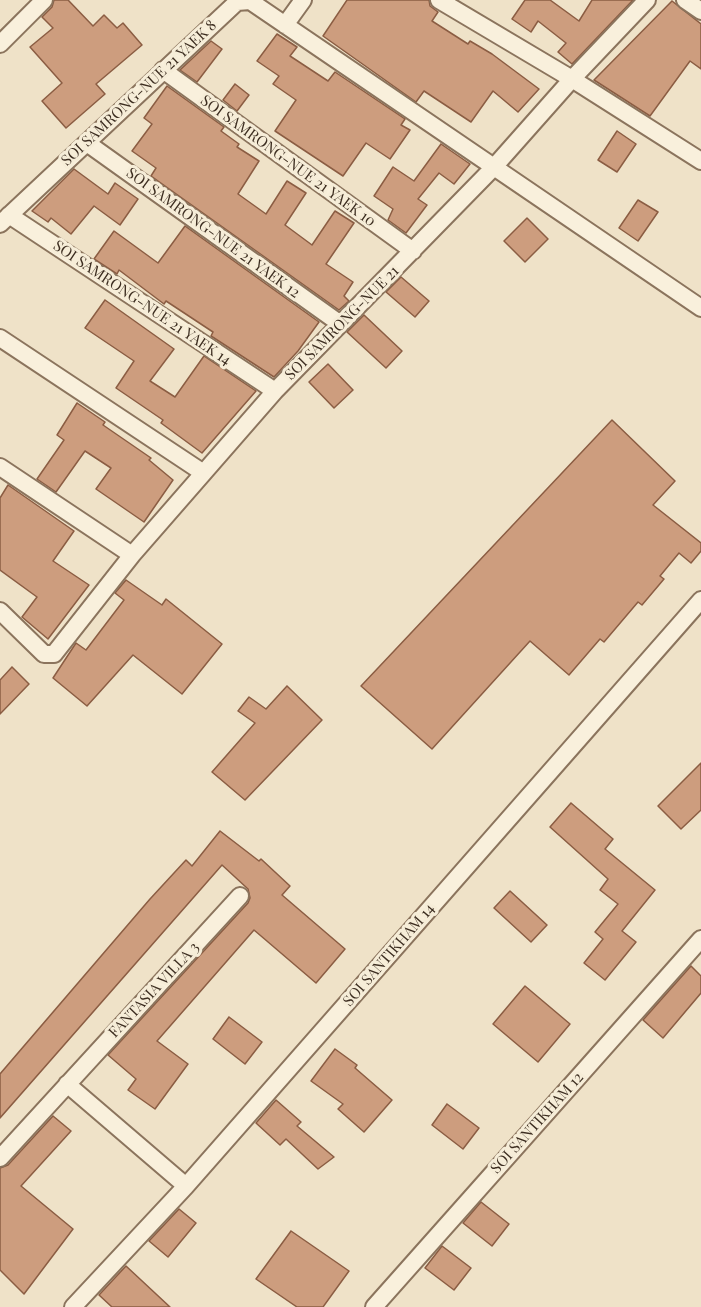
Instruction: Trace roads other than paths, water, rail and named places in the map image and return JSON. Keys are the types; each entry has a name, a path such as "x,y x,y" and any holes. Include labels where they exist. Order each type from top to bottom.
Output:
{"street":[{"path":"0,44 44,0"},
{"path":"285,25 303,0"},
{"path":"439,0 572,79 701,161"},
{"name":"SOI SAMRONG-NUE 21","path":"0,611 48,656 54,654 132,555 275,391 494,167 572,79 647,0"},
{"path":"685,0 701,10"},
{"name":"SOI SAMRONG-NUE 21 YAEK 8","path":"5,219 237,2 250,1 701,308"},
{"name":"SOI SAMRONG-NUE 21 YAEK 10","path":"163,70 413,252"},
{"name":"SOI SAMRONG-NUE 21 YAEK 12","path":"87,143 339,323"},
{"name":"SOI SAMRONG-NUE 21 YAEK 14","path":"5,219 275,391"},
{"path":"0,338 202,472"},
{"path":"0,467 132,555"},
{"name":"SOI SANTIKHAM 14","path":"73,1307 186,1186 701,600"},
{"name":"FANTASIA VILLA 3","path":"0,1158 240,896"},
{"name":"SOI SANTIKHAM 12","path":"374,1307 701,939"},
{"path":"67,1084 186,1186"}]}
